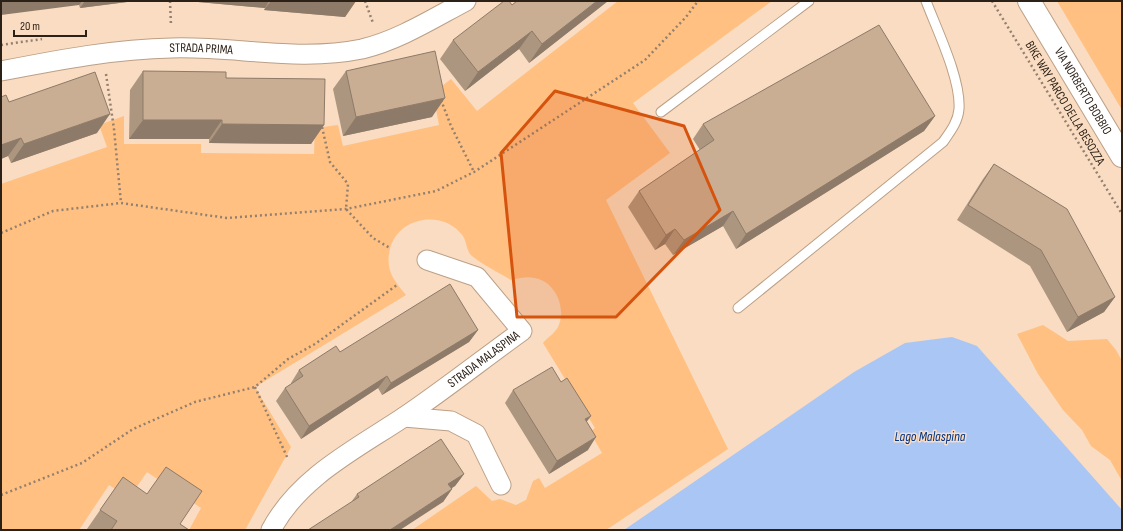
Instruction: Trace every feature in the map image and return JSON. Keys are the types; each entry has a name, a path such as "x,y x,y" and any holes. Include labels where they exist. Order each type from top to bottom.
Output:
{"street":[{"name":"STRADA PRIMA","path":"402,36 440,1"},
{"name":"STRADA PRIMA","path":"1,71 102,52 180,48 270,54 330,53 362,48 402,36 466,1"},
{"name":"VIA NORBERTO BOBBIO","path":"1029,1 1042,26 1122,156"},
{"name":"VIA NORBERTO BOBBIO","path":"1034,1 1042,26"},
{"name":"STRADA MALASPINA","path":"271,530 278,517 309,482 359,445 404,416 522,331 477,277 427,260"},
{"path":"404,416 451,421 476,434 501,485"}],"lane":[{"path":"661,112 809,1"},
{"path":"738,308 944,142 953,128 959,110 957,90 949,62 926,1"}],"path":[{"path":"1,233 53,211 121,203 227,218 346,210 436,191 474,172 645,60 686,17 698,1"},
{"name":"BIKE WAY PARCO DELLA BESOZZA","path":"992,1 1122,214"},
{"path":"102,52 114,129 121,203"},
{"path":"440,98 450,126 474,172"},
{"path":"320,120 330,162 348,184 346,210 373,238 390,248"},
{"path":"1,495 82,464 133,429 195,402 254,387 288,359 315,344 397,285"},
{"path":"254,387 288,459"}],"highlighted area":[{"path":"555,91 684,126 720,210 616,317 517,317 501,153"}],"shaded area":[{"path":"618,1 772,1 633,103 670,153 606,200 728,449 606,530 412,530 476,486 492,501 500,499 516,505 526,500 533,481 539,478 545,488 602,453 590,432 595,428 543,343 557,329 560,320 560,305 558,297 554,291 549,285 535,278 526,277 511,280 472,256 463,236 455,227 445,222 422,220 412,223 402,229 395,238 390,249 389,268 391,274 406,295 255,387 291,447 245,530 189,530 201,508 147,472 129,498 109,485 79,530 1,530 1,184 107,147 99,125 124,116 124,144 201,144 201,153 314,154 315,128 338,125 343,146 439,125 433,93 451,79 477,111"},
{"path":"1057,1 1122,1 1122,110"},
{"path":"1043,325 1068,341 1107,339 1116,350 1122,361 1122,481 1110,460 1091,446 1082,430 1063,410 1038,374 1017,334"}],"water":[{"name":"Lago Malaspina","path":"952,337 977,346 1122,510 1122,530 624,530 854,372 905,343"}],"building":[{"path":"504,1 509,1 512,5 517,1 597,1 542,44 532,31 478,72 453,40"},
{"path":"879,25 935,116 746,234 733,211 684,240 675,229 666,235 639,191 714,140 703,124"},
{"path":"435,51 445,98 356,117 346,71"},
{"path":"143,71 226,72 226,78 325,79 324,125 222,124 222,120 143,120"},
{"path":"95,72 110,114 24,144 21,138 1,145 1,97 6,95 9,102"},
{"path":"994,164 1067,209 1115,297 1078,317 1041,250 968,205"},
{"path":"450,284 478,330 391,383 387,376 309,426 285,388 303,376 299,370 336,346 340,352"},
{"path":"552,367 561,382 567,378 591,416 585,419 596,437 557,461 513,390"},
{"path":"441,439 464,474 448,484 452,489 390,530 308,530 359,497 357,494"},
{"path":"166,467 202,491 180,524 189,530 111,530 117,521 100,510 123,477 147,494"}]}
